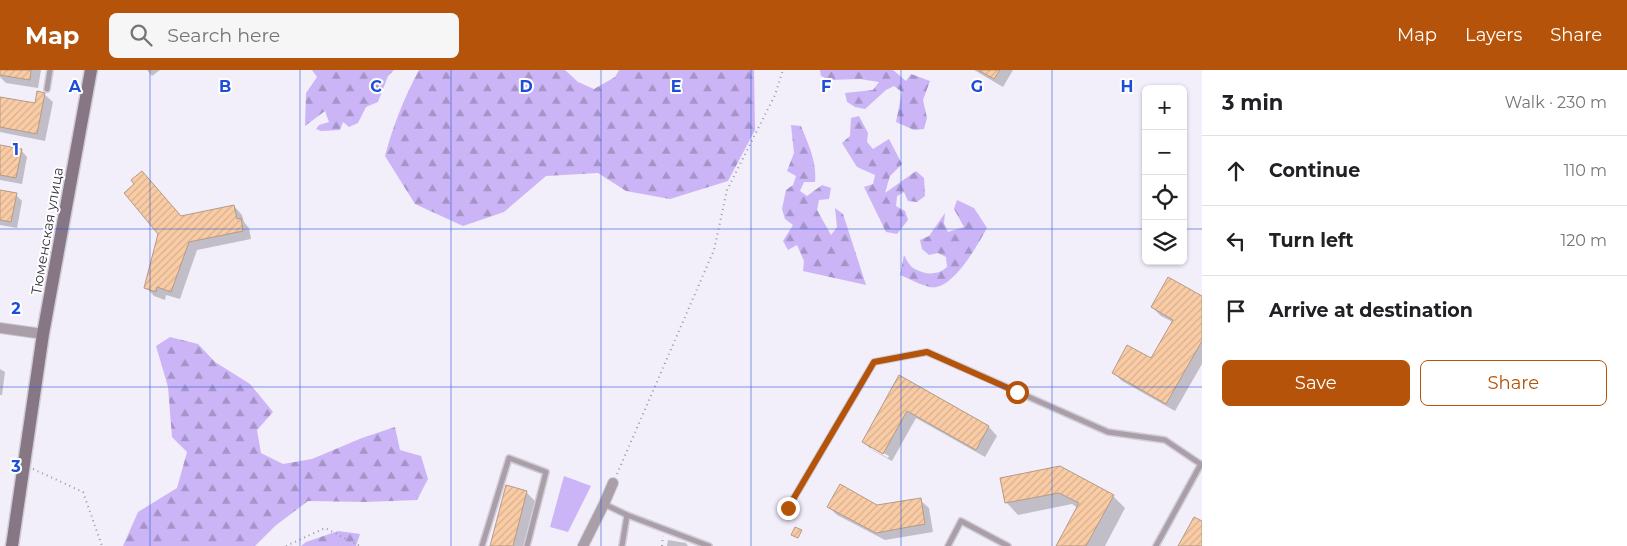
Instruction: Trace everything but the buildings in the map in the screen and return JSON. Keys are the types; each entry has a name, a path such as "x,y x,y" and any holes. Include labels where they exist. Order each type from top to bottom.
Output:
{"street":[{"name":"Тюменская улица","path":"12,546 43,334 91,70"},
{"path":"0,328 43,334"},
{"path":"583,546 613,483"}],"lane":[{"path":"47,89 50,70"},
{"path":"788,508 874,362 927,352 1108,432 1165,440 1202,465 1156,546"},
{"path":"482,546 509,458 546,472 527,546"},
{"path":"604,504 709,546"},
{"path":"622,546 628,515"},
{"path":"948,546 961,521 1008,546"}],"path":[{"path":"613,483 714,250 727,190 774,95 783,70"},
{"path":"24,465 83,492 102,546"},
{"path":"286,546 325,528 360,546"},
{"path":"662,546 665,529"}],"green space":[{"path":"312,70 394,70 388,76 378,102 366,107 358,123 349,127 343,122 340,130 321,131 316,129 319,125 329,122 325,111 305,126 306,93 317,77"},
{"path":"419,70 565,70 578,82 594,89 615,77 619,70 754,70 755,130 728,181 670,199 626,191 598,173 546,176 504,212 463,226 415,204 385,156 399,112"},
{"path":"820,70 893,70 906,81 911,74 930,81 923,100 927,118 924,129 914,130 896,122 902,92 894,86 886,90 865,109 855,107 847,102 845,93 873,90 879,82 860,79 830,80 821,76"},
{"path":"859,116 868,133 867,142 873,149 889,139 902,164 890,176 885,193 916,171 924,178 925,196 917,202 908,201 904,192 897,196 896,206 905,211 908,220 897,234 886,232 864,187 873,184 875,175 857,167 842,143 850,136 851,118"},
{"path":"791,125 801,126 815,167 815,182 804,182 800,191 807,196 822,185 831,188 829,199 819,200 817,210 831,235 837,227 835,208 843,214 866,285 803,271 804,261 797,245 788,250 783,241 793,225 785,219 782,209 786,190 793,185 796,176 787,171 794,153"},
{"path":"957,200 974,208 987,228 963,265 955,275 938,287 926,286 900,275 904,255 912,267 922,272 935,273 947,267 946,257 938,253 929,255 922,249 920,240 929,236 945,213 944,223 948,232 964,227 954,209"},
{"path":"170,337 198,344 215,362 250,384 273,412 257,430 261,453 283,464 312,459 362,438 395,427 400,450 421,456 428,479 417,500 365,502 308,501 275,526 255,546 123,546 138,512 177,488 187,452 172,437 168,387 156,346"},
{"path":"564,476 591,486 568,532 550,527"},
{"path":"338,531 360,534 356,546 301,546 306,542"}],"route":[{"path":"788,508 874,362 927,352 1017,392"}]}
